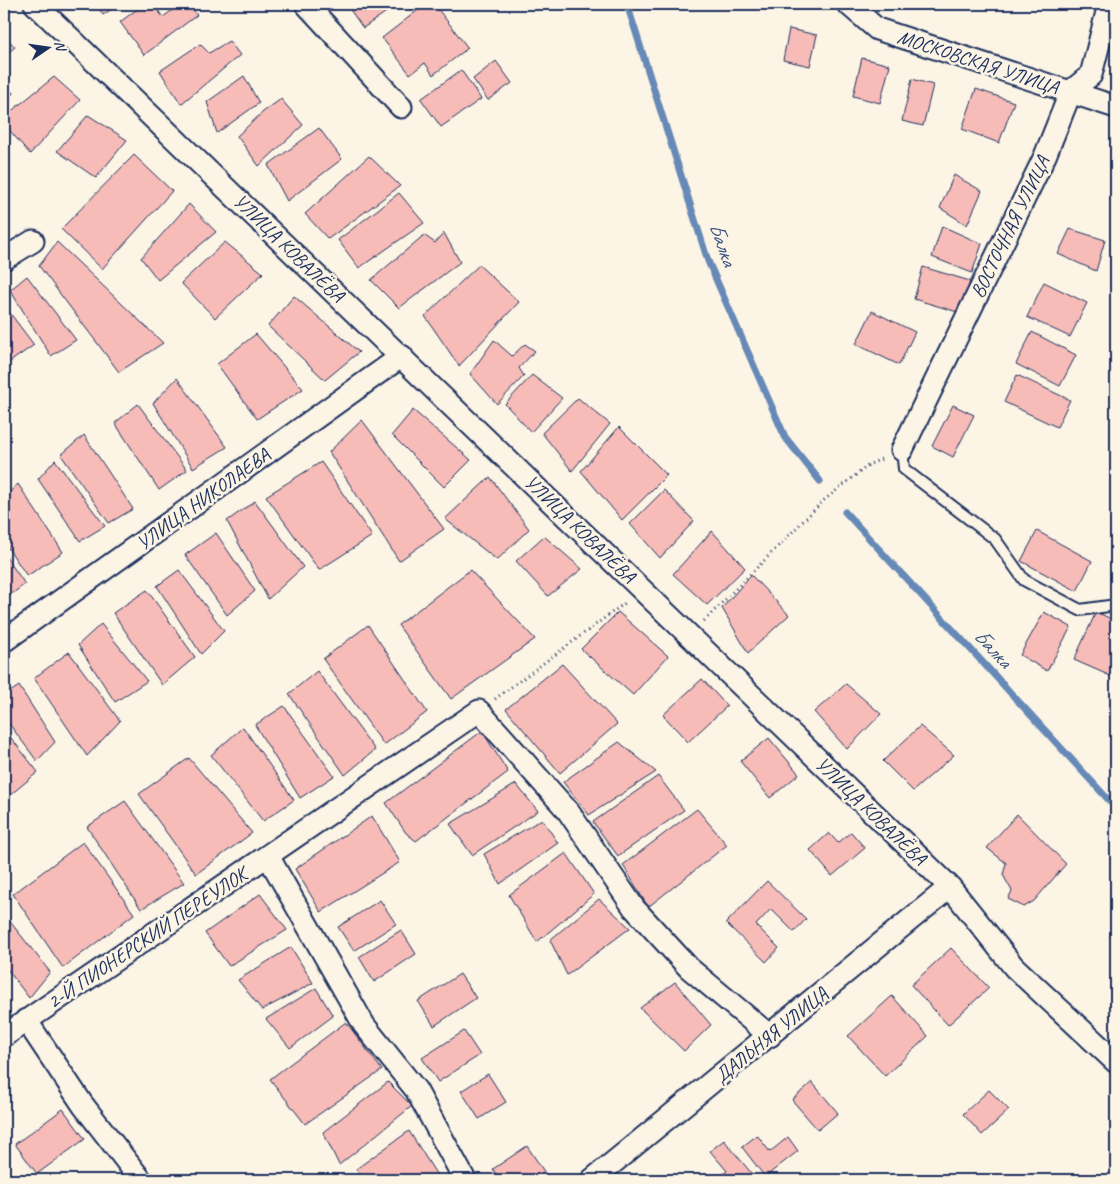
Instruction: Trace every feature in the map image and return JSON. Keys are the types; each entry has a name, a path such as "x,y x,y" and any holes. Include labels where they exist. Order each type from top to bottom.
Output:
{"street":[{"name":"УЛИЦА КОВАЛЁВА","path":"36,4 950,887 1014,967 1116,1062"},
{"path":"306,4 401,107"},
{"name":"МОСКОВСКАЯ УЛИЦА","path":"848,4 877,30 1116,107"},
{"name":"ВОСТОЧНАЯ УЛИЦА","path":"902,450 1045,156 1071,91 1091,75 1109,4"},
{"path":"4,259 33,241"},
{"name":"УЛИЦА НИКОЛАЕВА","path":"4,641 402,356"},
{"path":"479,711 568,811 634,908 689,968 770,1036"},
{"name":"2-Й ПИОНЕРСКИЙ ПЕРЕУЛОК","path":"4,1036 479,711"},
{"name":"2-Й ПИОНЕРСКИЙ ПЕРЕУЛОК","path":"268,856 364,1025 416,1090 465,1180"},
{"name":"ДАЛЬНЯЯ УЛИЦА","path":"592,1180 950,887"},
{"name":"2-Й ПИОНЕРСКИЙ ПЕРЕУЛОК","path":"26,1020 83,1105 141,1180"}],"lane":[{"path":"902,450 904,469 995,538 1024,580 1080,610 1116,605"}],"path":[{"path":"690,636 823,500 870,464 902,450"},
{"path":"479,711 643,590"}],"building":[{"path":"96,4 119,4 103,15"},
{"path":"144,4 153,4 163,17 181,4 188,4 197,15 144,55 120,22"},
{"path":"346,4 398,4 363,28"},
{"path":"426,4 434,4 468,48 433,75 425,63 410,74 382,38"},
{"path":"789,29 817,35 810,66 783,60"},
{"path":"4,35 15,47 4,56"},
{"path":"229,41 240,55 181,104 160,71 200,44 209,53"},
{"path":"862,58 890,65 880,103 853,96"},
{"path":"496,61 512,83 488,100 473,79"},
{"path":"461,70 481,99 441,127 421,99"},
{"path":"244,76 259,103 217,133 207,102"},
{"path":"54,77 80,100 30,154 4,124 4,117"},
{"path":"912,79 933,85 923,126 902,121"},
{"path":"4,83 13,93 4,104"},
{"path":"976,89 1014,102 999,143 962,129"},
{"path":"281,99 303,125 259,166 237,136 263,112"},
{"path":"88,115 127,140 96,178 57,151"},
{"path":"319,128 342,159 287,201 268,165"},
{"path":"134,155 172,191 102,269 61,229"},
{"path":"369,156 400,186 328,239 305,214"},
{"path":"954,175 982,191 967,225 940,208"},
{"path":"399,193 424,223 359,268 338,240"},
{"path":"189,204 216,232 158,280 141,258"},
{"path":"942,226 982,244 972,273 932,257"},
{"path":"1070,229 1105,240 1096,271 1058,254"},
{"path":"444,233 460,262 399,308 371,280 424,235 435,243"},
{"path":"57,242 163,343 119,372 39,266"},
{"path":"225,242 263,273 215,318 181,283"},
{"path":"479,265 519,302 459,366 425,316"},
{"path":"923,267 970,281 961,313 914,299"},
{"path":"27,276 76,340 51,356 10,290"},
{"path":"1044,282 1087,303 1070,337 1027,317"},
{"path":"294,296 359,352 325,380 268,326"},
{"path":"4,305 34,345 4,366"},
{"path":"872,311 915,332 899,365 856,344"},
{"path":"1032,332 1076,355 1060,386 1016,364"},
{"path":"256,334 303,389 257,419 217,364"},
{"path":"494,340 512,356 525,344 535,351 519,368 524,376 497,404 470,374"},
{"path":"532,375 562,398 531,432 505,404"},
{"path":"1017,375 1070,400 1057,427 1004,402"},
{"path":"177,378 227,447 193,468 153,403"},
{"path":"578,398 610,424 572,471 542,433"},
{"path":"138,404 187,470 159,490 115,423"},
{"path":"953,405 974,415 953,457 932,446"},
{"path":"413,410 471,460 444,487 392,435"},
{"path":"362,420 444,529 399,561 329,452"},
{"path":"619,427 667,475 622,520 581,471"},
{"path":"84,435 133,509 109,523 61,455"},
{"path":"55,460 105,526 80,541 38,479"},
{"path":"321,462 372,536 319,570 266,496"},
{"path":"490,477 529,529 497,560 445,519"},
{"path":"18,484 63,552 27,576 4,542 4,497"},
{"path":"664,490 694,521 660,558 630,524"},
{"path":"255,501 303,567 268,599 227,521"},
{"path":"712,531 745,568 707,605 673,574"},
{"path":"1037,531 1092,561 1077,591 1021,561"},
{"path":"216,533 255,591 227,615 185,555"},
{"path":"544,536 582,569 548,596 516,561"},
{"path":"4,554 25,584 4,600"},
{"path":"179,570 224,631 201,654 157,586"},
{"path":"470,570 535,639 451,699 398,625"},
{"path":"751,575 789,615 748,653 722,608"},
{"path":"147,590 195,657 162,685 113,613"},
{"path":"618,612 668,656 633,695 581,649"},
{"path":"1044,612 1071,627 1047,671 1020,655"},
{"path":"1096,612 1116,621 1115,678 1074,660"},
{"path":"101,624 147,681 115,702 78,645"},
{"path":"368,625 427,712 384,745 323,659"},
{"path":"69,652 120,721 87,756 34,678"},
{"path":"562,664 617,724 560,773 506,709"},
{"path":"317,671 375,750 345,775 289,694"},
{"path":"702,679 727,706 688,742 663,715"},
{"path":"846,684 881,714 847,749 814,712"},
{"path":"19,686 55,742 37,761 4,717 4,696"},
{"path":"284,706 334,776 300,798 255,725"},
{"path":"920,726 954,755 913,791 883,761"},
{"path":"243,727 294,800 263,821 211,755"},
{"path":"4,729 38,772 4,800"},
{"path":"482,731 508,772 416,841 406,833 386,803"},
{"path":"769,738 799,774 770,798 740,761"},
{"path":"619,742 656,772 589,815 563,782"},
{"path":"189,758 252,833 196,874 139,794"},
{"path":"658,776 684,810 618,856 593,822"},
{"path":"516,784 538,811 472,855 450,824"},
{"path":"125,801 184,883 141,909 87,827"},
{"path":"697,809 727,845 648,907 623,865"},
{"path":"1017,814 1066,864 1034,901 1024,907 1008,899 1012,891 1003,875 1006,863 987,848"},
{"path":"372,816 400,862 321,912 295,869"},
{"path":"542,819 558,843 500,884 484,854"},
{"path":"851,832 865,848 832,876 810,850 829,833 838,843"},
{"path":"83,842 134,914 63,968 13,894"},
{"path":"566,853 594,894 537,942 509,895"},
{"path":"767,881 806,919 794,932 771,909 756,925 779,948 766,962 726,923"},
{"path":"260,894 287,930 229,966 205,933"},
{"path":"599,899 630,928 567,975 550,940"},
{"path":"380,900 396,924 354,951 338,927"},
{"path":"4,914 50,972 29,998 4,965"},
{"path":"401,930 416,954 374,982 359,957"},
{"path":"291,947 313,983 262,1010 238,980"},
{"path":"951,948 989,988 948,1025 911,985"},
{"path":"460,974 476,998 434,1026 418,1001"},
{"path":"675,982 711,1025 684,1051 640,1008"},
{"path":"316,988 333,1016 290,1048 266,1019"},
{"path":"892,996 928,1036 885,1076 848,1036"},
{"path":"346,1022 382,1070 305,1124 270,1079"},
{"path":"464,1031 480,1055 438,1082 422,1058"},
{"path":"488,1074 506,1102 479,1119 461,1091"},
{"path":"388,1082 412,1106 339,1165 323,1132"},
{"path":"812,1082 838,1113 818,1130 792,1100"},
{"path":"989,1090 1009,1110 982,1135 963,1114"},
{"path":"63,1109 85,1139 37,1174 15,1144"},
{"path":"409,1131 440,1180 363,1180 356,1169"},
{"path":"757,1135 770,1152 788,1137 798,1151 765,1177 742,1147"},
{"path":"724,1140 757,1180 715,1180 727,1171 710,1151"},
{"path":"527,1146 547,1176 541,1180 500,1180 493,1169"}],"waterway":[{"name":"Балка","path":"627,4 708,261 785,437 820,481"},
{"name":"Балка","path":"845,512 1116,808"}]}
